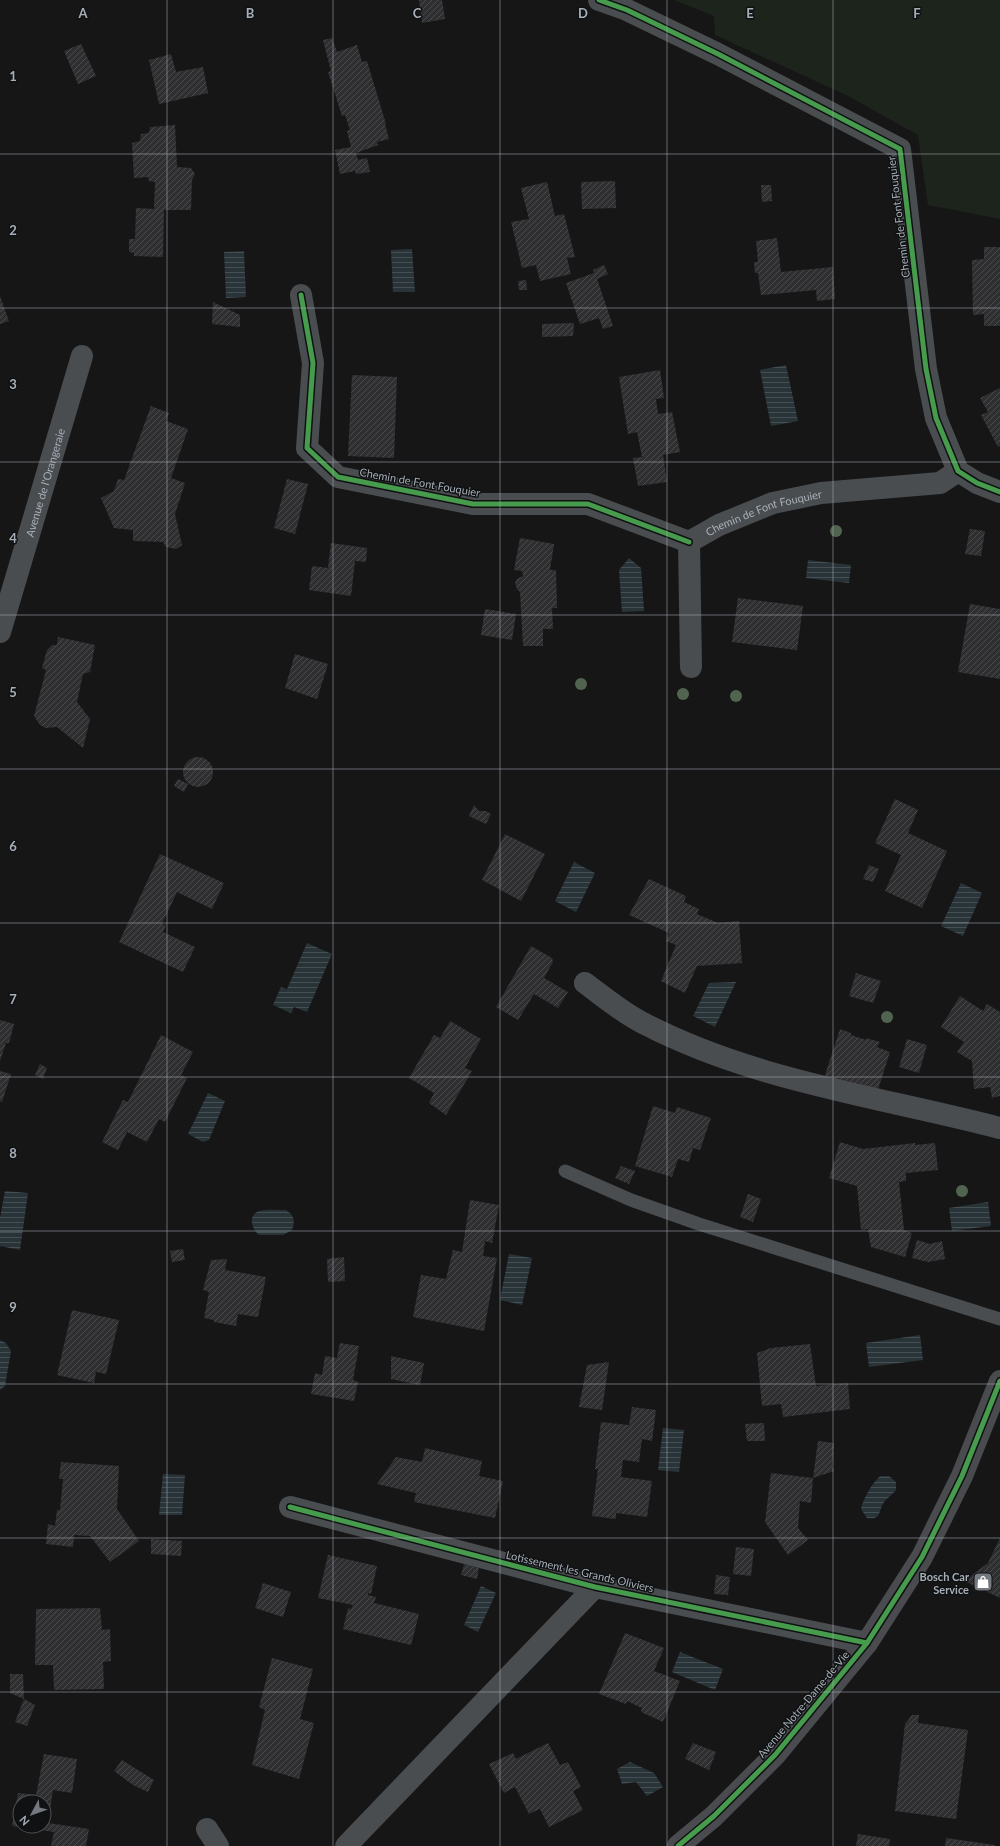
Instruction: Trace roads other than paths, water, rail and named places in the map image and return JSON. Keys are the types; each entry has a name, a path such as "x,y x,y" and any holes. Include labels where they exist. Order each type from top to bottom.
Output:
{"main road":[{"name":"Avenue Notre-Dame-de-Vie","path":"678,1846 714,1816 775,1755 867,1643 922,1557 962,1476 1000,1381"}],"street":[{"name":"Chemin de Font Fouquier","path":"301,294 313,363 307,448 338,477 473,504 588,504 689,542 719,525 773,503 821,493 940,482 958,470 936,418 926,369 900,149 718,54 627,10 599,0"},
{"name":"Avenue de l'Orangeraie","path":"0,632 82,356"},
{"path":"958,470 977,483 1000,492"},
{"path":"689,542 691,667"},
{"path":"585,983 644,1024 695,1048 742,1064 828,1087 1000,1128"},
{"name":"Lotissement les Grands Oliviers","path":"290,1507 595,1588 867,1643"},
{"name":"Lotissement les Grands Oliviers","path":"346,1846 595,1588"}],"lane":[{"path":"565,1172 631,1200 699,1224 1000,1319"}],"place":[{"name":"Bosch Car Service","path":"983,1582"}]}
